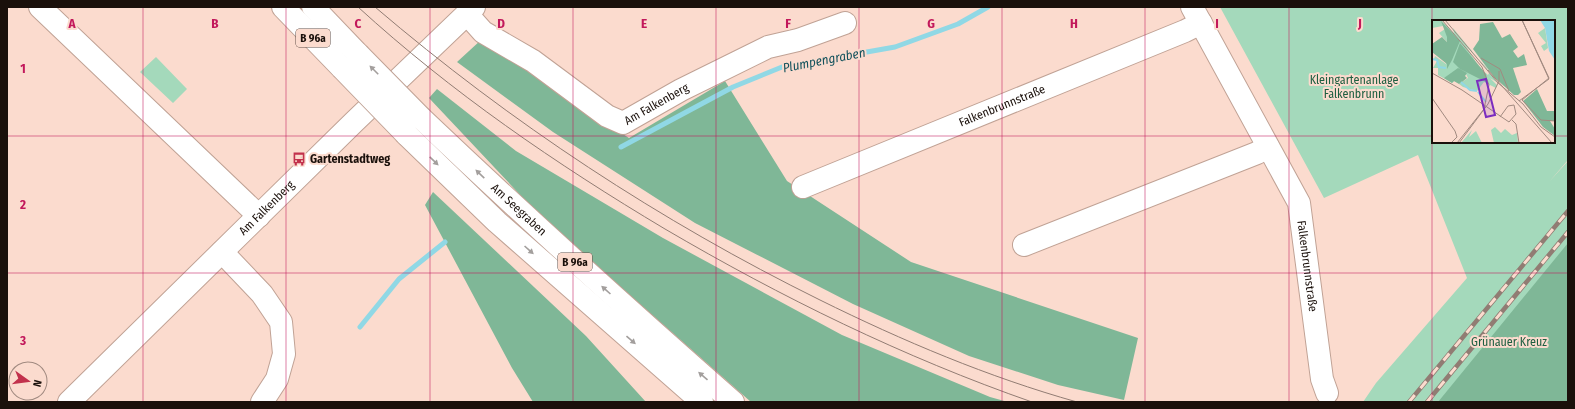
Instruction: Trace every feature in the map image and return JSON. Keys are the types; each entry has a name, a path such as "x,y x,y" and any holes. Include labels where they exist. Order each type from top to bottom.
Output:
{"street":[{"path":"40,7 259,216"},
{"name":"Am Seegraben","path":"283,7 421,118 512,204 636,317 733,402"},
{"name":"Am Seegraben","path":"313,7 350,61 406,134 497,222 702,402"},
{"name":"Am Falkenberg","path":"69,402 470,10 483,32 533,61 607,116 623,123 681,90 768,47 798,40 846,23"},
{"name":"Falkenbrunnstraße","path":"803,187 1185,31 1196,15 1298,203 1322,379 1327,393"},
{"path":"1024,244 1268,147"},
{"path":"222,252 262,294 281,322 284,354 277,379 262,402"}],"green space":[{"name":"Kleingartenanlage Falkenbrunn","path":"1220,7 1568,7 1568,160 1549,182 1568,161 1568,402 1363,402 1376,383 1467,278 1418,155 1324,198"},
{"path":"481,40 629,138 725,81 787,181 911,262 1138,338 1124,400 1058,385 969,356 853,304 695,223 553,132 457,62"},
{"path":"156,57 187,89 173,103 140,72"},
{"path":"437,89 516,151 663,238 842,335 990,397 1008,402 751,402 542,218 429,98"},
{"path":"433,192 586,336 646,402 533,402 512,368 425,205"},
{"name":"Grünauer Kreuz","path":"1568,243 1568,402 1438,402"}],"waterway":[{"name":"Plumpengraben","path":"621,147 733,87 782,67 895,47 958,24 988,7"},
{"name":"Plumpengraben","path":"360,327 399,279 445,242"}],"tram line":[{"path":"358,7 430,68 506,126 584,179 665,229 798,302 844,324 937,366 1032,402"},
{"path":"375,7 479,91 533,130 588,167 702,237 820,300 914,344 978,370 1077,402"}],"railway":[{"path":"1409,402 1568,211"},
{"path":"1427,402 1568,232"}],"place":[{"name":"Gartenstadtweg","path":"299,159"}]}
